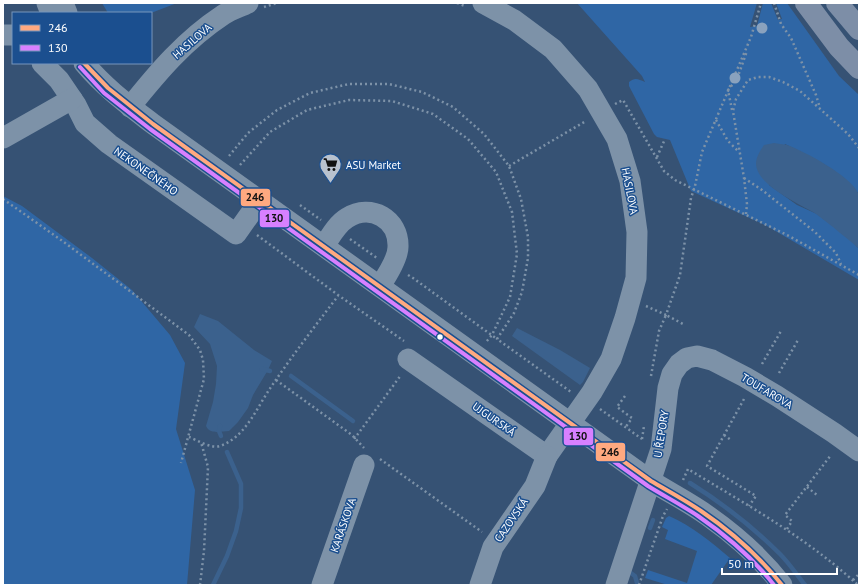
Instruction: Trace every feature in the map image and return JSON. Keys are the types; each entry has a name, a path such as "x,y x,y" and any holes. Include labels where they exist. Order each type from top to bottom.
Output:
{"main road":[{"path":"806,3 839,47 859,68"},
{"path":"837,3 859,29"}],"street":[{"path":"46,3 50,12"},
{"name":"HASILOVA","path":"130,107 151,80 184,44 224,15 255,5"},
{"name":"HASILOVA","path":"476,5 514,20 553,48 588,89 596,115 617,139 630,181 637,232 629,241 636,278 625,318 613,352 592,392 570,423"},
{"name":"NEKONEČNÉHO","path":"43,64 59,80 65,103 85,123 109,144 236,234 260,200"},
{"path":"86,65 101,83 130,107 240,171 260,200 330,238 380,286 651,481 709,517 736,538 770,569 782,585"},
{"path":"3,138 65,103"},
{"path":"330,238 345,219 362,211 385,217 392,226 396,235 398,248 380,286"},
{"name":"TOUFAROVA","path":"672,374 679,364 687,358 697,356 712,360 777,396 859,451"},
{"name":"UJGURSKÁ","path":"410,360 547,456"},
{"name":"U ŘEPORY","path":"616,585 661,449 668,388 672,374"},
{"path":"547,456 570,423"},
{"name":"KARÁSKOVA","path":"322,585 368,455"},
{"name":"CAZOVSKÁ","path":"480,585 493,547 534,486 547,456"}],"path":[{"path":"255,5 277,3"},
{"path":"457,3 476,5"},
{"path":"666,315 680,275 690,206 702,152 751,37 761,3"},
{"path":"774,3 782,24 793,44 816,95 820,109"},
{"path":"732,111 736,98 748,80 758,77 769,77 783,82 800,91 848,134 859,148"},
{"path":"229,156 248,133 277,110 310,93 349,84 389,84 422,92 453,107 484,134 509,166 522,206 528,237 528,258 522,292 514,313 497,339"},
{"path":"728,90 744,178 747,204 746,214"},
{"path":"223,151 229,156 240,171 270,132 307,110 349,100 392,101 433,114 468,139 496,172 512,212 518,254 510,297 492,336 476,355"},
{"path":"509,166 623,100 664,172 675,180 694,190 790,236 859,275"},
{"path":"715,119 728,141 739,151"},
{"path":"656,157 665,139"},
{"path":"744,178 762,190 815,232 836,253 841,264"},
{"path":"3,199 140,298 189,335 194,341 200,350 203,360 204,379 181,463"},
{"path":"298,204 330,238 413,278 573,394"},
{"path":"256,234 392,334"},
{"path":"189,437 217,446 232,440 248,422 276,380 338,295"},
{"path":"762,364 781,331 780,330"},
{"path":"779,373 798,340 799,341"},
{"path":"355,438 410,360"},
{"path":"276,380 355,438 368,455 496,542"},
{"path":"625,396 617,407 632,418 625,428"},
{"path":"744,399 707,466 756,496 749,506"},
{"path":"724,435 731,440"},
{"path":"200,585 204,551 208,467 201,442"},
{"path":"787,529 792,521 785,515 831,455"},
{"path":"680,486 688,469 787,529 817,551 858,585"},
{"path":"807,487 817,496"},
{"path":"639,585 663,516 667,509"},
{"path":"853,580 859,574"}],"shaded area":[{"path":"102,3 177,3 152,13 107,12"},
{"path":"577,3 757,3 750,27 757,26 763,3 771,3 778,20 782,19 776,3 787,3 839,76 859,95 859,194 851,185 834,171 815,159 785,144 769,185 797,205 817,214 850,239 859,249 859,280 767,226 691,191 670,140 657,137 654,134 629,86 629,82 635,79 645,82 642,76"},
{"path":"774,143 787,145 815,158 837,172 854,186 859,196 859,249 818,216 780,194 764,180 758,172 756,164 757,159 764,145"},
{"path":"3,196 22,206 132,290 170,335 185,363 176,429 195,490 187,585 3,585"},
{"path":"200,314 218,321 254,350 272,361 253,395 248,408 238,422 229,431 213,432 206,426 213,402 217,366 210,344 194,327"},
{"path":"517,328 560,350 590,368 583,382 580,385 512,336"},
{"path":"669,516 693,529 730,558 711,585 668,585 645,578 648,570 687,583 697,551 665,539 668,530 662,527 666,518"}],"waterway":[{"path":"262,369 270,371"},
{"path":"291,376 353,421"},
{"path":"220,426 219,431 221,436"},
{"path":"213,585 227,556 236,531 241,508 241,484 227,452"},
{"path":"690,483 725,507 759,534 790,565 805,585"},
{"path":"650,528 653,520"},
{"path":"628,571 635,576 637,583"}],"transit line":[{"name":"246","path":"85,64 108,88 153,124 651,481 689,503 712,519 754,554 782,585"},
{"name":"130","path":"80,67 104,93 150,129 648,486 686,508 709,524 748,557 774,585"}],"place":[{"name":"ASU Market","path":"330,184"}]}
